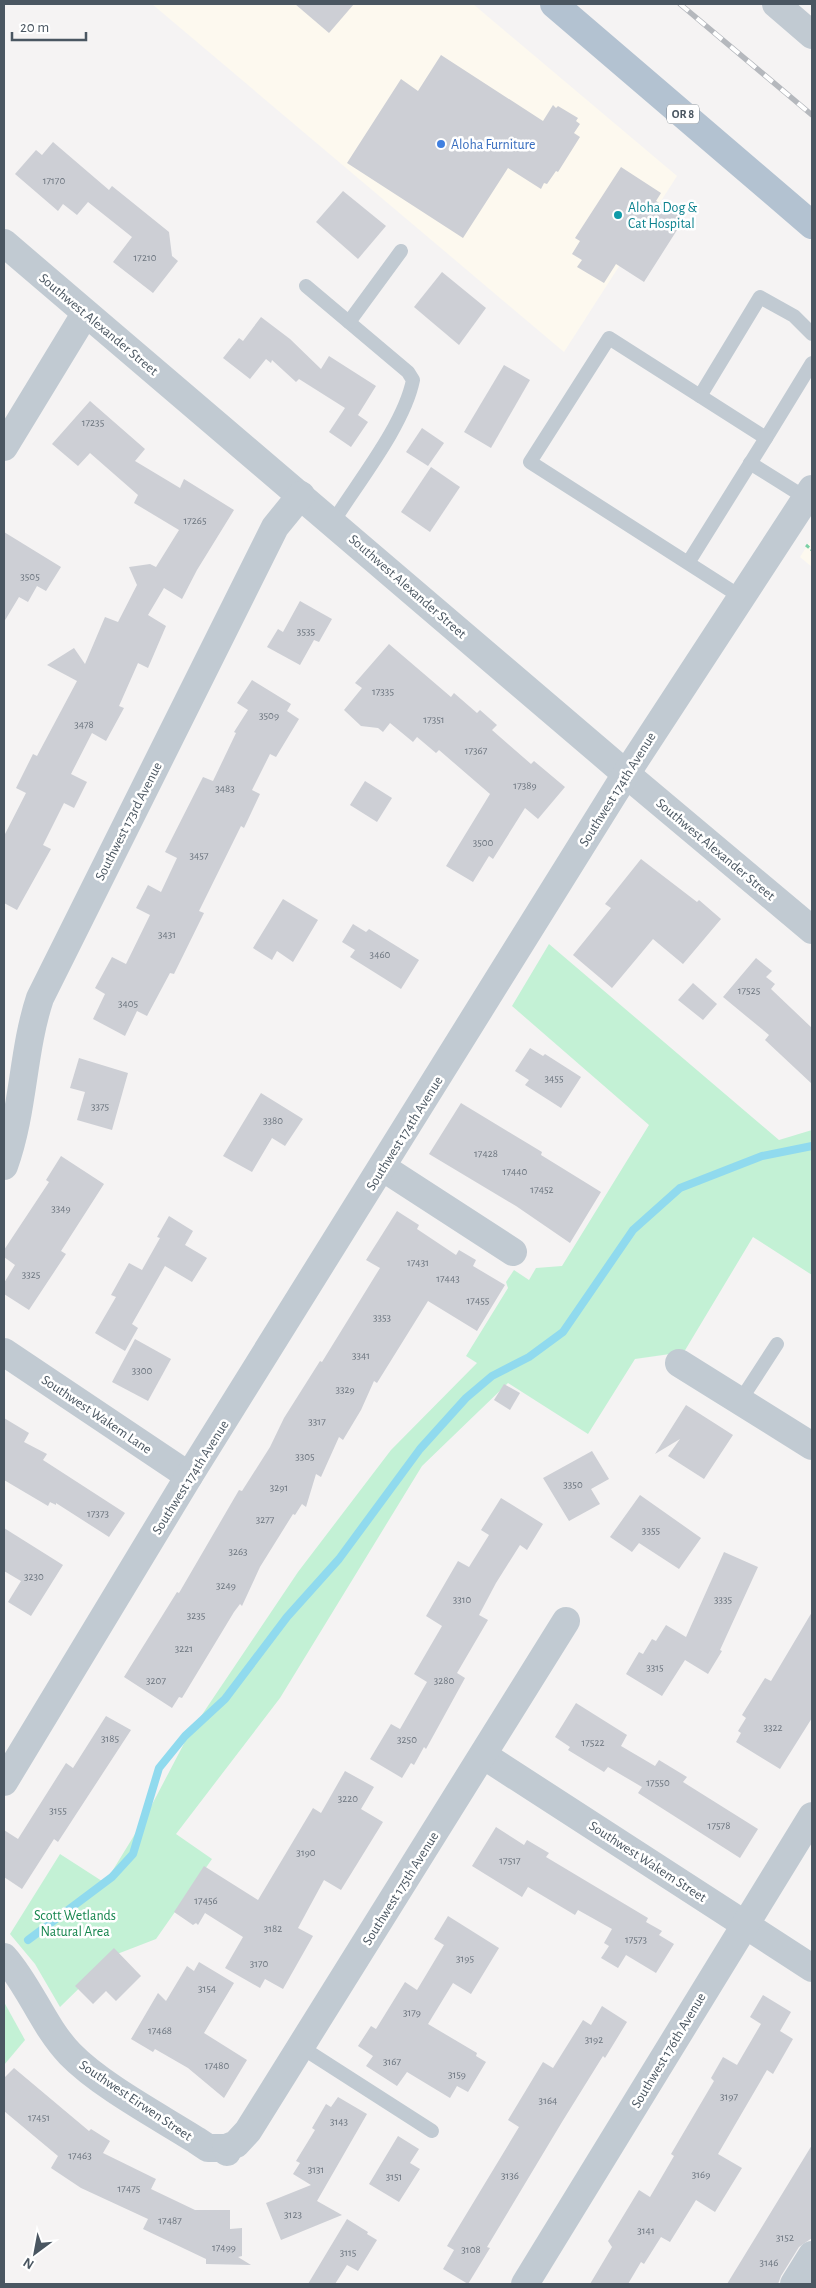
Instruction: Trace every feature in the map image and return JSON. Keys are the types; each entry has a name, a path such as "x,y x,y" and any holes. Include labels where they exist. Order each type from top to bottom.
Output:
{"main road":[{"name":"OR 8","path":"554,4 812,225"}],"street":[{"path":"776,4 811,32"},
{"name":"Southwest Alexander Street","path":"4,243 626,774 812,930"},
{"path":"4,448 85,314"},
{"name":"Southwest 174th Avenue","path":"4,1782 189,1476 626,774 809,494"},
{"name":"Southwest 173rd Avenue","path":"4,1166 17,1122 34,1018 40,998 275,527 301,495"},
{"path":"382,1167 513,1252"},
{"name":"Southwest Wakem Lane","path":"4,1352 189,1476"},
{"path":"679,1363 812,1446"},
{"name":"Southwest 175th Avenue","path":"227,2150 236,2144 248,2131 566,1621"},
{"name":"Southwest Wakem Street","path":"483,1754 812,1968"},
{"name":"Southwest 176th Avenue","path":"524,2284 812,1816"},
{"name":"Southwest Eirwen Street","path":"4,1957 20,1975 50,2026 70,2054 102,2080 208,2148 227,2150"}],"lane":[{"path":"349,322 401,251"},
{"path":"306,286 408,372 413,380 409,398 400,417 333,522"},
{"path":"700,396 760,297 794,316 812,334"},
{"path":"741,597 530,462 610,338 766,438"},
{"path":"688,563 812,363"},
{"path":"750,463 809,494"},
{"path":"740,1401 777,1344"},
{"path":"301,2047 432,2131"}],"shaded area":[{"path":"152,4 473,4 677,176 564,352"},
{"path":"812,538 812,567 800,557"}],"green space":[{"name":"Scott Wetlands Natural Area","path":"549,944 779,1140 812,1130 812,1275 753,1237 684,1352 635,1359 588,1434 508,1383 422,1466 280,1698 176,1834 212,1859 156,1939 112,1956 60,2007 35,1964 10,1934 60,1854 105,1883 146,1816 189,1734 298,1572 391,1450 477,1363 466,1356 508,1288 506,1282 514,1270 529,1280 536,1268 562,1266 649,1125 512,1006"},
{"path":"4,2002 25,2040 4,2065"}],"building":[{"path":"295,4 354,4 329,33"},
{"name":"Aloha Furniture","path":"441,55 543,121 553,105 578,118 576,121 580,124 574,133 580,137 558,172 556,171 547,184 544,183 541,189 508,168 463,238 347,163 401,79 418,91"},
{"path":"53,142 109,190 112,186 169,232 172,256 178,261 153,293 113,262 132,237 88,202 77,215 63,204 58,211 15,174 36,150 42,155"},
{"path":"621,167 661,193 656,201 684,219 644,282 616,264 604,283 577,267 582,260 572,254 580,241 575,238"},
{"path":"343,191 386,226 358,259 316,222"},
{"path":"442,272 486,308 459,345 414,307"},
{"path":"261,317 290,339 321,369 329,356 376,386 358,415 355,413 368,422 351,447 329,432 345,408 299,379 296,382 272,360 271,363 266,359 250,379 223,358 239,338 243,341"},
{"path":"504,365 530,380 491,448 464,432"},
{"path":"90,401 145,449 135,461 180,488 184,479 234,510 197,570 182,599 164,588 148,615 166,626 148,668 138,663 119,706 124,708 106,741 92,733 71,774 87,782 74,808 64,803 43,845 51,849 17,910 4,903 4,836 26,793 16,788 33,754 37,756 77,681 47,665 74,648 85,664 105,617 118,622 137,585 129,567 150,564 156,567 179,530 134,503 138,495 90,453 78,466 52,444"},
{"path":"422,428 444,443 428,466 406,452"},
{"path":"431,467 460,487 430,532 401,512"},
{"path":"4,532 61,567 46,591 37,586 28,602 19,597 4,622"},
{"path":"300,601 332,619 319,642 314,640 300,665 267,647 278,629 283,632"},
{"path":"389,644 451,697 454,693 477,713 480,710 497,725 492,730 531,764 534,761 565,787 538,819 525,808 493,859 489,856 473,882 446,866 490,794 439,750 436,753 417,737 413,742 390,723 383,732 378,728 361,726 344,710 362,688 355,683"},
{"path":"252,680 291,704 287,711 299,719 276,757 270,754 252,790 260,794 244,828 241,826 199,911 204,913 174,974 170,973 147,1016 137,1011 125,1036 93,1019 105,994 95,988 112,957 126,964 150,915 136,908 148,885 161,892 177,858 165,852 203,777 213,781 236,733 234,732 248,710 237,703"},
{"path":"365,781 392,798 377,822 350,805"},
{"path":"641,859 697,902 699,900 721,919 683,964 653,939 612,988 573,955 611,908 605,904"},
{"path":"283,899 318,920 293,962 277,951 272,960 253,948"},
{"path":"353,924 366,932 369,929 419,960 401,989 350,957 355,950 342,942"},
{"path":"756,958 772,971 766,977 775,984 771,989 812,1028 812,1084 765,1040 769,1035 723,997"},
{"path":"693,983 717,1004 703,1020 678,1000"},
{"path":"530,1048 543,1056 545,1054 581,1077 561,1108 525,1085 529,1080 515,1071"},
{"path":"79,1058 128,1073 112,1130 77,1120 85,1092 70,1088"},
{"path":"261,1093 303,1119 285,1146 272,1138 252,1172 223,1156"},
{"path":"461,1103 542,1152 541,1155 601,1192 570,1243 516,1206 429,1154"},
{"path":"61,1156 104,1184 61,1251 66,1254 29,1310 4,1294 4,1283 15,1265 4,1257 4,1250 49,1182 46,1180"},
{"path":"397,1211 419,1225 417,1229 456,1255 459,1250 476,1260 473,1266 505,1285 477,1331 428,1301 377,1383 374,1381 361,1410 343,1440 339,1437 321,1477 316,1474 306,1507 302,1504 295,1515 293,1514 260,1567 242,1606 240,1604 234,1612 182,1698 179,1697 172,1708 124,1677 177,1592 179,1593 239,1490 242,1491 270,1447 284,1418 320,1361 322,1362 380,1268 366,1260"},
{"path":"169,1216 193,1231 185,1245 207,1258 192,1282 165,1266 132,1324 138,1328 125,1351 95,1333 116,1297 111,1295 129,1263 142,1270 160,1238 157,1237"},
{"path":"135,1339 171,1359 148,1401 112,1382"},
{"path":"504,1384 520,1393 510,1410 494,1400"},
{"path":"686,1405 733,1435 704,1479 668,1456 680,1439 655,1454"},
{"path":"4,1418 29,1433 24,1442 47,1454 43,1460 125,1513 109,1537 56,1503 56,1505 50,1502 48,1506 4,1480"},
{"path":"592,1451 609,1479 591,1489 600,1504 569,1521 543,1478"},
{"path":"640,1495 701,1538 679,1569 639,1543 632,1552 610,1537"},
{"path":"501,1498 543,1524 527,1550 520,1545 496,1583 479,1615 488,1620 457,1673 465,1678 426,1749 424,1747 414,1765 411,1763 402,1778 370,1759 391,1724 400,1729 427,1682 414,1674 442,1626 426,1616 458,1561 469,1567 489,1535 481,1530"},
{"path":"4,1528 63,1565 31,1616 8,1602 21,1581 4,1571"},
{"path":"724,1552 758,1567 720,1650 722,1651 708,1674 685,1660 662,1696 626,1674 639,1652 643,1654 652,1639 656,1641 666,1625 686,1637"},
{"path":"812,1612 812,1718 780,1769 736,1742 741,1733 738,1731 746,1718 742,1715 765,1678 771,1681"},
{"path":"576,1703 627,1735 621,1746 655,1766 659,1760 687,1777 683,1782 758,1829 740,1858 638,1793 642,1787 608,1767 604,1772 568,1750 570,1747 555,1737"},
{"path":"106,1716 131,1730 58,1842 54,1839 22,1889 4,1877 4,1830 18,1839 66,1763 73,1768"},
{"path":"345,1771 374,1787 361,1809 383,1822 341,1890 324,1880 298,1928 313,1936 283,1989 265,1979 260,1988 225,1968 243,1937 205,1913 198,1925 196,1923 193,1925 174,1912 204,1866 258,1900 313,1808 321,1813"},
{"path":"496,1827 524,1845 527,1840 549,1853 546,1857 648,1918 646,1922 662,1931 659,1935 674,1944 656,1973 626,1955 618,1968 601,1958 609,1946 604,1943 612,1929 578,1910 575,1915 528,1887 522,1897 472,1866"},
{"path":"448,1916 499,1948 471,1994 453,1983 428,2024 477,2053 476,2056 486,2062 468,2092 457,2086 450,2098 407,2072 397,2086 366,2066 373,2056 358,2046 371,2026 376,2029 405,1982 417,1990 444,1945 434,1939"},
{"path":"114,1948 141,1976 116,2001 106,1991 93,2004 75,1986"},
{"path":"199,1962 234,1983 204,2033 247,2060 224,2098 188,2068 155,2049 153,2052 131,2039 158,1993 166,2001 187,1966 194,1971"},
{"path":"763,1995 791,2012 780,2031 793,2039 773,2074 767,2070 718,2154 742,2168 715,2212 696,2200 670,2242 661,2237 644,2264 641,2262 628,2284 590,2284 612,2247 608,2241 639,2190 650,2197 674,2156 671,2154 714,2081 711,2078 723,2057 737,2065 761,2024 750,2017"},
{"path":"602,2006 627,2022 605,2058 603,2056 562,2122 487,2247 490,2248 468,2284 443,2269 454,2250 447,2246 519,2127 508,2120 543,2062 553,2068 583,2020 591,2025"},
{"path":"14,2068 89,2131 91,2129 110,2141 103,2153 156,2179 151,2189 195,2210 230,2210 230,2229 242,2228 242,2256 238,2257 251,2265 206,2264 206,2259 143,2229 148,2219 81,2188 51,2168 58,2156 4,2111 4,2078"},
{"path":"338,2097 367,2114 317,2201 342,2215 281,2240 266,2203 311,2185 293,2174 300,2163 296,2161 315,2130 312,2128 326,2104 331,2107"},
{"path":"398,2136 419,2149 410,2163 420,2169 399,2202 369,2184"},
{"path":"812,2145 812,2238 799,2247 778,2284 727,2284"},
{"path":"347,2219 377,2240 358,2271 347,2265 335,2284 308,2284"}],"waterway":[{"path":"28,1940 112,1877 133,1854 159,1768 185,1736 225,1699 287,1617 339,1559 420,1449 466,1398 492,1376 529,1357 563,1332 633,1230 680,1188 762,1156 812,1146"}],"railway":[{"path":"680,4 812,115"}],"place":[{"name":"Aloha Furniture","path":"441,144"},
{"name":"Aloha Dog & Cat Hospital","path":"618,215"}]}
